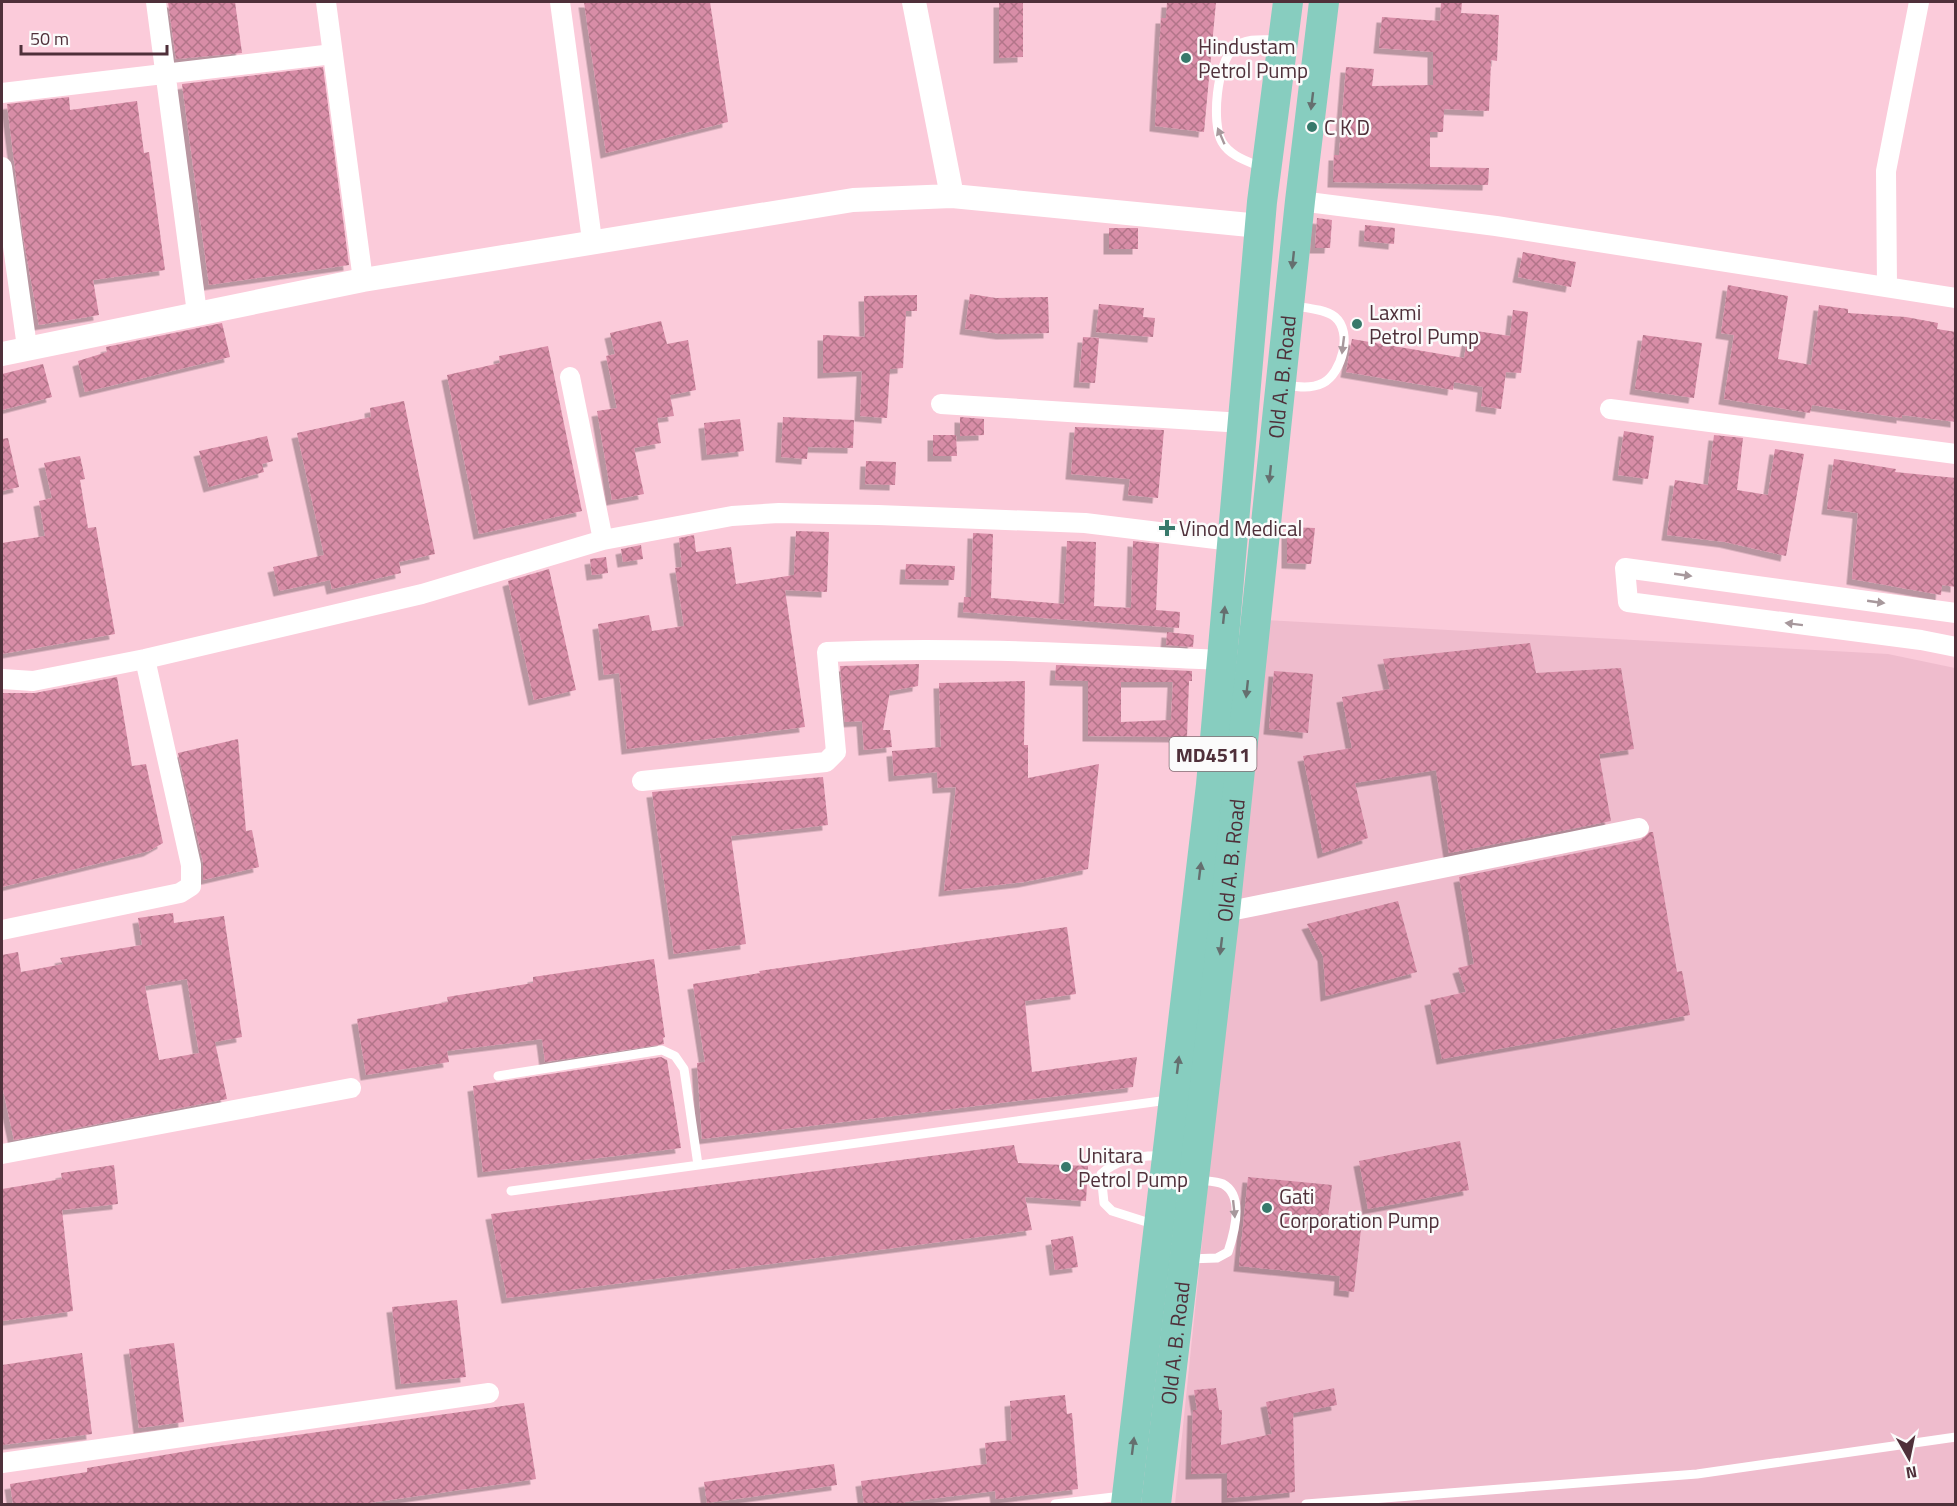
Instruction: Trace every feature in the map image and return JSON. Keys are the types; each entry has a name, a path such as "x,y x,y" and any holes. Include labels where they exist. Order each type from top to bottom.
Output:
{"main road":[{"name":"Old A. B. Road","path":"1126,1500 1211,785 1220,660 1260,226 1288,2"},
{"name":"Old A. B. Road","path":"1156,1504 1225,912 1288,305 1324,2"}],"street":[{"path":"156,2 197,313"},
{"path":"326,2 363,280"},
{"path":"560,2 592,240"},
{"path":"914,2 952,196"},
{"path":"1887,287 1886,171 1919,2"},
{"path":"2,93 333,54"},
{"path":"2,167 27,347"},
{"path":"2,354 27,347 363,280 592,240 853,200 952,196 1260,226"},
{"path":"1300,201 1496,226 1956,298"},
{"path":"570,377 603,540"},
{"path":"941,404 1242,423"},
{"path":"1610,409 1956,454"},
{"path":"2,679 33,681 145,659 422,594 603,540 732,516 779,513 1085,523 1232,541"},
{"path":"1956,613 1624,568 1628,602 1921,640 1956,647"},
{"path":"642,780 826,762 836,752 827,652 867,650 1051,653 1220,660"},
{"path":"2,930 180,893 191,886 191,865 145,659"},
{"path":"1225,912 1639,828"},
{"path":"2,1154 351,1088"},
{"path":"2,1463 489,1393"}],"lane":[{"path":"1266,169 1239,159 1222,143 1217,126 1221,67 1234,48 1253,39 1283,40"},
{"path":"1280,384 1298,387 1325,382 1335,372 1342,352 1344,331 1337,319 1329,313 1288,305"},
{"path":"498,1076 662,1050 675,1056 684,1069 698,1166"},
{"path":"511,1191 1174,1099"},
{"path":"1159,1226 1112,1211 1104,1203 1101,1174 1113,1164 1129,1159 1167,1156"},
{"path":"1184,1259 1217,1258 1228,1252 1233,1237 1236,1205 1230,1192 1224,1185 1193,1180"},
{"path":"1306,1504 1697,1474 1956,1437"},
{"path":"1055,1504 1126,1500"}],"shaded area":[{"path":"1266,620 1888,654 1955,668 1955,1504 1175,1504"}],"building":[{"path":"168,2 235,2 242,53 176,59"},
{"path":"584,2 710,2 728,122 606,153"},
{"path":"999,2 1023,2 1023,57 999,58"},
{"path":"1167,2 1216,2 1204,132 1155,126 1161,18 1166,18"},
{"path":"1441,2 1462,2 1461,13 1499,15 1497,61 1491,60 1489,111 1444,109 1443,132 1430,132 1430,167 1489,168 1488,185 1333,182 1334,155 1339,155 1346,67 1374,69 1372,86 1433,85 1433,52 1379,48 1382,17 1440,21"},
{"path":"323,67 349,265 209,285 182,84"},
{"path":"69,97 70,110 137,101 144,153 149,152 165,270 93,280 99,315 39,325 24,242 7,104"},
{"path":"1317,218 1332,220 1330,248 1315,248"},
{"path":"1365,225 1395,228 1394,244 1364,241"},
{"path":"1109,228 1138,228 1138,249 1109,249"},
{"path":"1523,252 1576,262 1571,287 1518,277"},
{"path":"1728,285 1788,296 1778,359 1811,365 1819,305 1848,309 1848,313 1906,317 1938,323 1937,329 1956,332 1956,422 1902,415 1902,418 1812,405 1810,413 1724,399 1734,335 1721,333"},
{"path":"970,294 996,298 1048,297 1049,333 1002,334 965,329"},
{"path":"917,295 917,311 906,311 903,368 890,369 887,418 860,416 862,371 823,373 823,335 865,337 864,296"},
{"path":"1099,304 1144,308 1143,317 1155,318 1153,337 1096,332"},
{"path":"1513,310 1528,312 1521,373 1506,372 1501,409 1481,406 1483,387 1454,382 1453,390 1346,372 1352,339 1464,358 1469,330 1510,336"},
{"path":"661,321 667,344 688,340 696,390 670,395 674,416 657,418 661,443 634,448 644,494 612,500 597,411 617,408 606,356 615,354 610,333"},
{"path":"222,323 230,357 85,392 78,361 107,352 106,347"},
{"path":"1643,335 1702,343 1694,398 1635,389"},
{"path":"1083,337 1099,338 1095,383 1079,382"},
{"path":"548,346 582,511 479,534 447,375 500,363 499,356"},
{"path":"43,364 52,397 2,410 2,374"},
{"path":"404,401 435,554 399,562 401,573 332,589 330,580 279,591 273,567 324,555 297,433 371,417 370,408"},
{"path":"783,417 854,420 853,448 808,447 807,459 781,457"},
{"path":"960,417 984,419 984,435 960,436"},
{"path":"740,419 744,451 707,455 704,423"},
{"path":"1075,427 1164,430 1158,498 1128,495 1130,479 1071,474"},
{"path":"1624,431 1654,436 1648,479 1618,475"},
{"path":"933,435 956,435 957,456 933,456"},
{"path":"1714,435 1743,438 1737,490 1768,495 1775,449 1804,454 1786,556 1725,542 1667,535 1675,480 1708,485"},
{"path":"267,436 273,461 262,464 264,472 209,487 199,451"},
{"path":"8,438 19,487 2,491 2,439"},
{"path":"80,456 85,479 80,480 88,528 96,527 115,634 2,654 2,543 45,536 39,501 52,498 44,463"},
{"path":"1834,459 1896,469 1895,472 1956,478 1956,587 1942,585 1941,595 1852,579 1858,513 1827,509"},
{"path":"866,461 896,462 895,485 865,484"},
{"path":"1287,527 1315,528 1311,564 1287,563"},
{"path":"796,531 829,532 827,592 785,590 805,727 627,749 619,673 604,675 598,624 649,615 652,631 684,626 675,568 682,567 679,538 694,535 696,552 731,547 736,584 794,575"},
{"path":"973,533 993,534 991,598 1064,604 1067,541 1096,542 1094,606 1131,608 1133,541 1159,544 1156,610 1180,612 1179,628 963,612 964,597 971,597"},
{"path":"641,545 643,559 623,562 621,549"},
{"path":"606,557 608,573 592,575 590,559"},
{"path":"906,564 955,566 954,580 905,579"},
{"path":"549,569 576,690 534,700 508,581"},
{"path":"1167,632 1194,635 1193,647 1166,645"},
{"path":"1530,643 1536,673 1621,668 1634,749 1599,754 1611,821 1449,853 1436,770 1355,783 1368,838 1323,853 1303,756 1352,748 1342,697 1390,689 1383,659"},
{"path":"919,664 918,686 890,691 883,730 890,730 892,747 864,750 862,721 845,722 840,666"},
{"path":"1056,665 1192,671 1192,681 1189,681 1187,737 1088,736 1088,681 1055,680","holes":["1121,682 1173,682 1171,720 1121,722"]},
{"path":"1274,671 1313,674 1308,733 1269,729"},
{"path":"117,677 132,766 146,764 163,843 149,851 2,887 2,693 35,693"},
{"path":"1025,681 1024,745 1028,745 1028,778 1099,764 1088,869 1024,882 944,891 956,787 938,788 937,772 894,776 892,751 941,747 939,683"},
{"path":"238,739 246,831 252,830 259,867 203,880 203,862 178,753"},
{"path":"823,777 828,825 731,836 746,944 674,954 652,792"},
{"path":"1653,832 1677,972 1682,971 1690,1015 1442,1059 1430,1000 1466,992 1458,968 1474,964 1459,877 1641,840"},
{"path":"1398,901 1417,972 1326,996 1323,956 1307,924"},
{"path":"173,913 174,923 224,916 242,1037 215,1042 227,1099 14,1140 2,1085 2,955 18,952 21,972 63,964 60,958 142,945 138,918","holes":["187,979 199,1053 159,1060 145,986"]},
{"path":"1067,927 1076,994 1025,1001 1032,1072 1137,1057 1133,1087 702,1139 697,1063 705,1062 693,984 760,973 759,971"},
{"path":"654,959 665,1037 663,1038 664,1044 545,1062 542,1039 447,1051 449,1062 366,1075 357,1019 448,1002 447,997 533,983 533,977"},
{"path":"661,1057 667,1060 681,1148 483,1172 473,1086"},
{"path":"1460,1141 1469,1190 1368,1209 1359,1161"},
{"path":"1014,1145 1018,1163 1088,1166 1086,1201 1025,1197 1032,1230 507,1298 491,1214"},
{"path":"114,1165 118,1204 62,1210 73,1311 2,1321 2,1189 62,1179 61,1173"},
{"path":"1248,1177 1332,1185 1328,1217 1362,1220 1354,1292 1339,1290 1340,1276 1239,1266"},
{"path":"1073,1236 1078,1267 1055,1270 1051,1240"},
{"path":"457,1300 466,1377 401,1384 392,1307"},
{"path":"174,1343 184,1422 139,1428 129,1349"},
{"path":"82,1353 92,1434 2,1445 2,1365"},
{"path":"1216,1388 1219,1410 1222,1410 1221,1445 1272,1434 1266,1402 1334,1388 1337,1405 1293,1413 1295,1492 1227,1498 1227,1473 1191,1474 1193,1410 1197,1410 1194,1390"},
{"path":"1065,1395 1067,1414 1072,1413 1078,1489 996,1499 995,1491 905,1502 905,1504 864,1504 861,1481 987,1464 985,1443 1012,1440 1010,1401"},
{"path":"524,1403 536,1479 362,1504 13,1504 10,1484 87,1472 87,1468 211,1447"},
{"path":"834,1464 837,1485 707,1503 704,1482"}],"place":[{"name":"Hindustam Petrol Pump","path":"1186,58"},
{"name":"C K D","path":"1312,127"},
{"name":"Laxmi Petrol Pump","path":"1357,324"},
{"name":"Vinod Medical","path":"1167,528"},
{"name":"Unitara Petrol Pump","path":"1066,1167"},
{"name":"Gati Corporation Pump","path":"1267,1208"}]}
